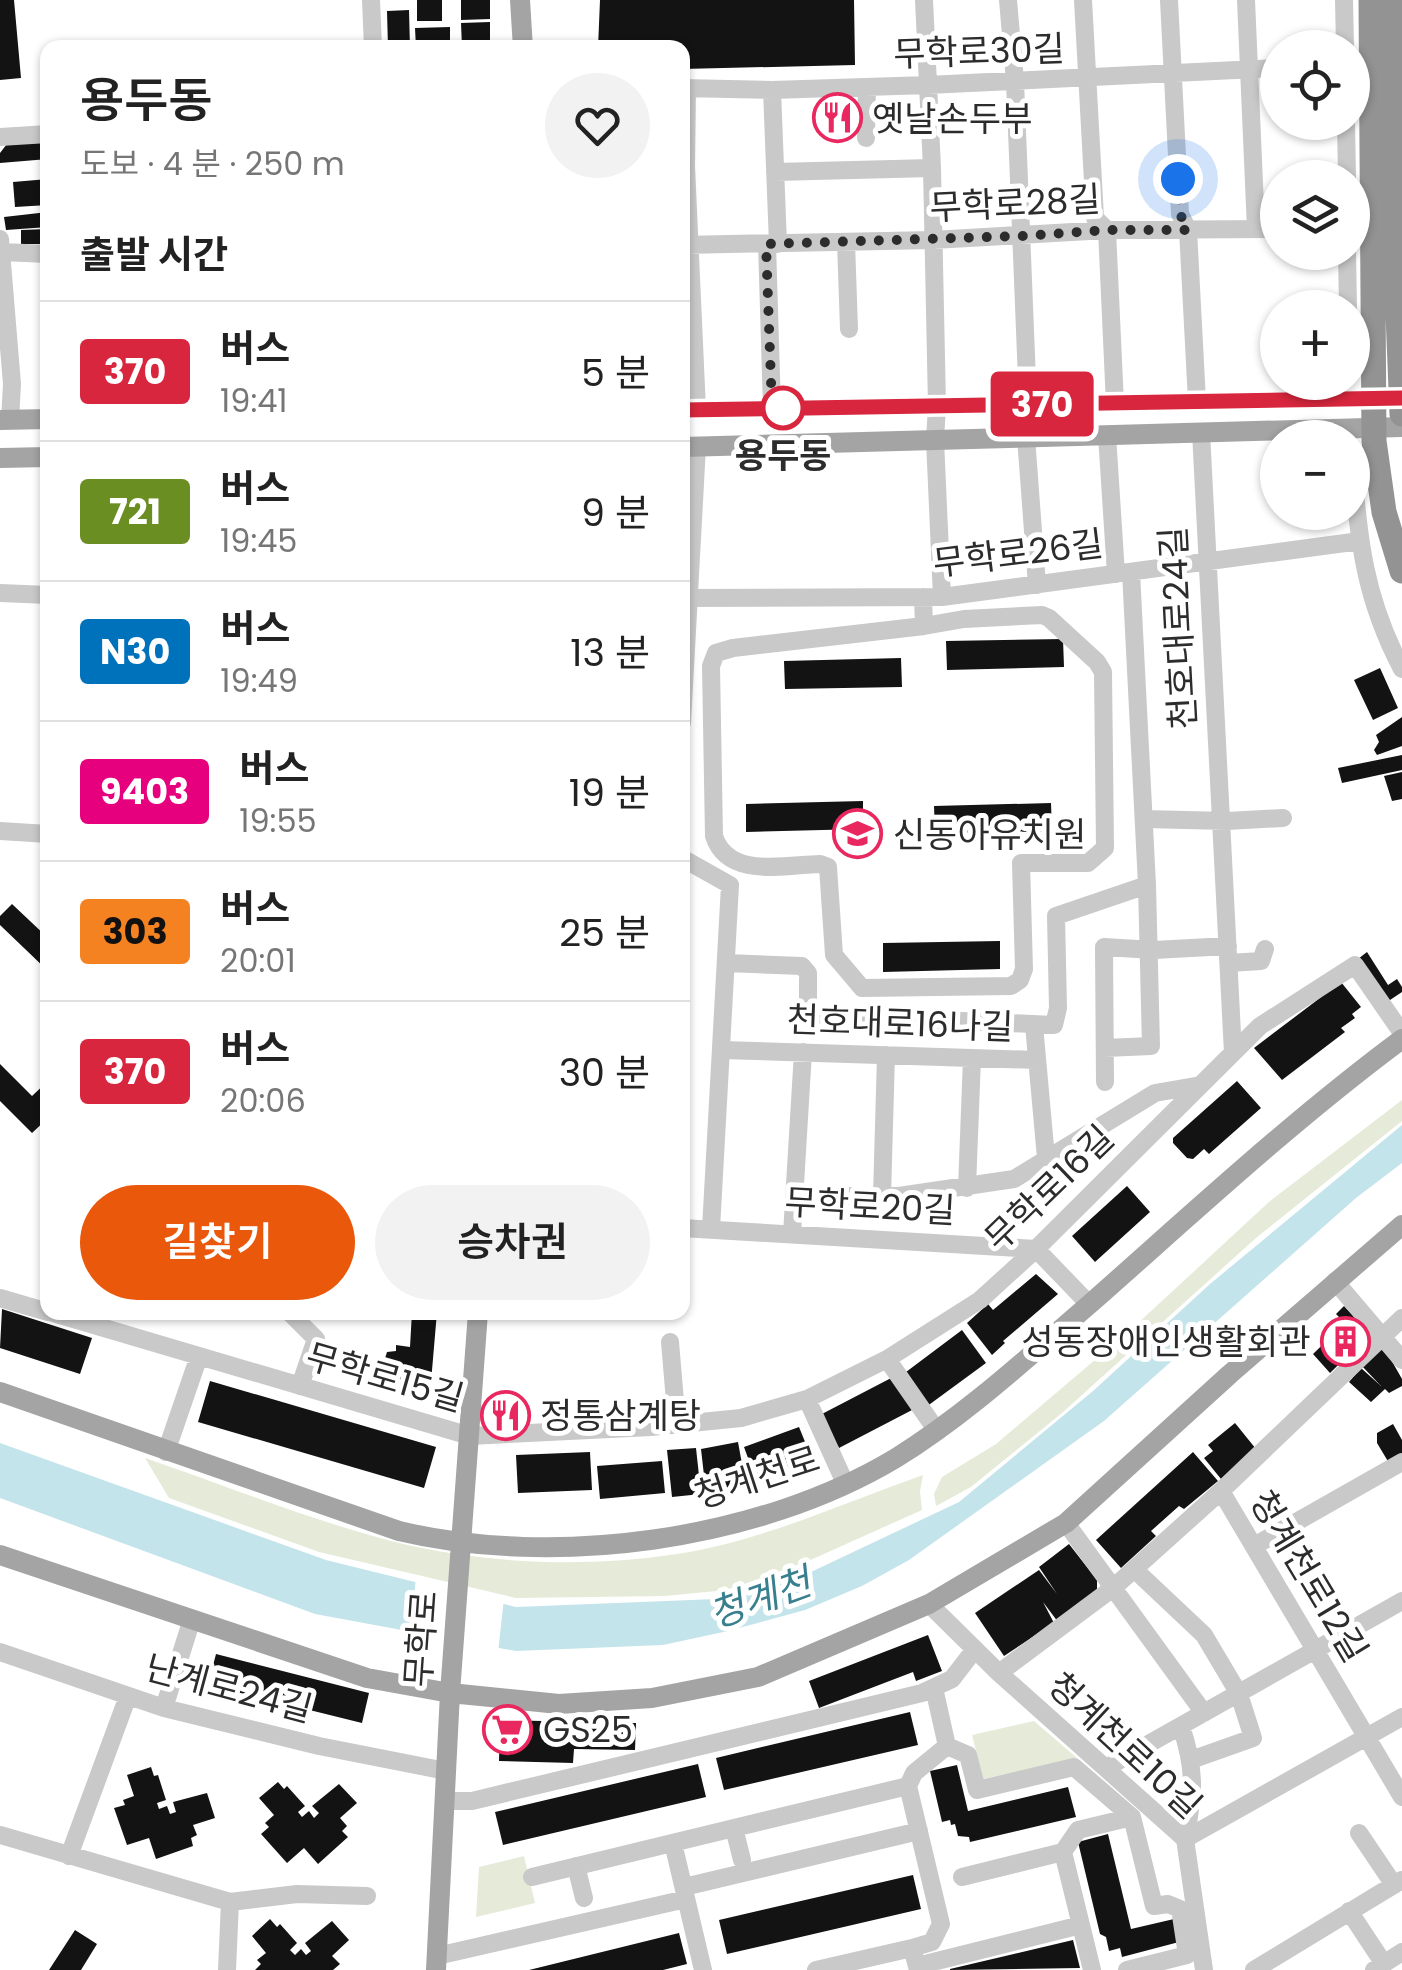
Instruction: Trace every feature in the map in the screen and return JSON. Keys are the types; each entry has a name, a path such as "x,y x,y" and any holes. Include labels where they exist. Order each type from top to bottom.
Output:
{"highway":[{"path":"1371,0 1374,442 1384,512 1402,571"},
{"path":"1392,0 1402,414"}],"main road":[{"path":"520,0 522,40"},
{"path":"1370,395 1402,398"},
{"path":"690,410 1260,398"},
{"path":"5,420 40,419"},
{"path":"1370,430 1402,427"},
{"path":"690,446 1260,432"},
{"path":"0,458 40,457"},
{"name":"청계천로","path":"0,1392 460,1554 595,1545 679,1535 743,1521 893,1460 937,1431 1009,1375 1309,1110 1402,1036"},
{"path":"0,1555 368,1678 450,1693 559,1704 670,1694 758,1677 929,1604 1066,1523 1402,1225"},
{"name":"무학로","path":"437,1963 450,1693 477,1320"}],"street":[{"path":"371,0 373,40"},
{"path":"924,0 938,406 932,597 924,626"},
{"path":"1008,0 1028,405"},
{"path":"1083,0 1095,218 1107,230 1115,404"},
{"path":"1169,0 1180,214 1188,230 1196,401"},
{"path":"1246,0 1256,229"},
{"path":"1344,0 1345,30"},
{"name":"무학로30길","path":"690,88 772,90 1089,80 1260,68"},
{"path":"866,138 867,87"},
{"path":"772,90 772,408"},
{"path":"0,137 40,134"},
{"path":"775,172 932,168"},
{"name":"무학로28길","path":"690,245 933,240 1107,230 1260,229"},
{"path":"846,242 849,329"},
{"path":"5,420 12,384 1,246 40,253"},
{"name":"천호대로24길","path":"1201,432 1233,1053"},
{"path":"1105,1048 1151,1046 1144,819 1124,573 1108,435"},
{"path":"1026,437 1037,584"},
{"path":"1359,530 1368,588 1402,669"},
{"name":"무학로26길","path":"690,598 932,597 1360,541"},
{"path":"0,593 40,595"},
{"path":"1042,616 1073,640 1103,672 1105,848 1088,862 1021,863 1024,968 1020,980 1011,986 862,988 834,956 828,868 820,864 745,866 724,855 716,842 711,666 716,653 924,626 964,618 1042,616"},
{"path":"1144,819 1283,818"},
{"path":"0,831 40,834"},
{"path":"690,862 730,885 711,1230"},
{"path":"727,963 802,966 808,974 808,1014 1054,1025 1058,1008 1056,916 1147,885"},
{"path":"1105,1082 1104,947 1261,960 1265,950"},
{"name":"무학로16길","path":"470,1436 740,1418 807,1399 887,1358 980,1300 1260,1026 1356,965 1402,1036"},
{"path":"1034,1025 1036,1060"},
{"name":"천호대로16나길","path":"722,1050 1036,1060 1046,1158"},
{"path":"792,1234 804,1052"},
{"path":"882,1196 886,1055"},
{"path":"967,1188 972,1058"},
{"path":"794,1196 882,1196 1014,1179 1155,1092 1201,1084"},
{"name":"무학로20길","path":"690,1229 1036,1248"},
{"path":"1036,1248 1089,1304"},
{"path":"1335,1281 1402,1360"},
{"name":"무학로15길","path":"0,1298 40,1309"},
{"path":"1000,1673 1113,1588 1402,1318"},
{"name":"무학로15길","path":"76,1320 470,1436"},
{"path":"297,1320 316,1340 300,1386"},
{"path":"670,1342 676,1425"},
{"path":"166,1452 199,1356"},
{"path":"887,1358 937,1431"},
{"path":"807,1399 845,1482"},
{"path":"1254,1546 1402,1462"},
{"name":"청계천로12길","path":"1221,1491 1402,1797"},
{"path":"1066,1523 1204,1713"},
{"path":"1134,1569 1204,1636 1239,1694 1253,1738 1191,1760"},
{"path":"1106,1768 1402,1601"},
{"name":"청계천로10길","path":"929,1604 1185,1839 1204,1970"},
{"path":"164,1708 192,1619"},
{"path":"445,1801 472,1801 934,1688 952,1679 975,1649"},
{"name":"난계로24길","path":"0,1652 164,1708 320,1746 446,1771"},
{"path":"934,1688 948,1746"},
{"path":"69,1856 128,1696"},
{"path":"1185,1839 1402,1717"},
{"path":"1181,1726 1191,1760 1194,1796 1185,1839"},
{"path":"916,1961 941,1924 908,1786 914,1772 948,1746"},
{"path":"948,1746 968,1755 976,1790 1074,1767 1132,1817 1154,1906 1168,1904 1180,1909 1187,1955 1126,1970"},
{"path":"532,1876 908,1786"},
{"path":"962,1877 1064,1852 1078,1830 1132,1817"},
{"path":"734,1828 742,1860"},
{"path":"437,1963 919,1831"},
{"path":"1266,1967 1398,1882 1359,1833"},
{"path":"0,1835 230,1902 298,1894 367,1896"},
{"path":"673,1843 703,1970"},
{"path":"1064,1852 1092,1970"},
{"path":"576,1866 584,1898"},
{"path":"226,1970 230,1902"},
{"path":"1349,1911 1379,1967 1402,1952"},
{"path":"816,1970 916,1961 1081,1925"}],"green space":[{"path":"1402,1100 1402,1121 1256,1238 1062,1413 971,1487 936,1506 934,1494 942,1477 996,1444 1136,1325 1270,1201"},
{"path":"145,1458 378,1537 444,1552 508,1560 606,1561 702,1549 798,1521 923,1475 922,1510 786,1571 727,1590 665,1596 516,1598 319,1552 169,1498"},
{"path":"1034,1721 1077,1758 983,1779 972,1735"},
{"path":"524,1856 535,1903 476,1917 479,1867"}],"water":[{"name":"청계천","path":"1402,1125 1402,1163 1356,1198 1104,1421 909,1560 862,1586 805,1610 728,1631 663,1645 516,1651 315,1614 0,1498 0,1443 326,1560 516,1607 716,1599 794,1580 959,1502 1093,1391 1210,1284"}],"pier":[{"path":"416,1577 504,1598 498,1653 410,1637"}],"building":[{"path":"0,0 14,0 21,78 0,80"},
{"path":"417,0 442,0 442,21 417,21"},
{"path":"461,0 490,0 490,19 461,20"},
{"path":"600,0 854,0 855,65 690,69 690,40 598,40"},
{"path":"409,10 410,40 388,40 387,11"},
{"path":"490,22 490,40 462,40 461,23"},
{"path":"450,27 450,40 416,40 415,28"},
{"path":"40,138 40,160 0,163 0,153 10,140"},
{"path":"40,180 40,205 15,207 13,182"},
{"path":"40,213 40,228 6,230 4,217"},
{"path":"40,229 40,244 21,244 21,230"},
{"path":"1063,639 1064,667 947,670 946,641"},
{"path":"901,658 902,687 785,689 784,661"},
{"path":"1380,668 1398,708 1373,720 1354,680"},
{"path":"1402,717 1402,746 1377,755 1376,735"},
{"path":"1402,755 1402,770 1342,783 1338,768"},
{"path":"1402,772 1402,799 1392,801 1384,776"},
{"path":"863,801 863,829 746,832 746,804"},
{"path":"1051,803 1052,831 935,834 934,806"},
{"path":"12,904 40,930 40,963 0,925 0,916"},
{"path":"1000,941 1000,969 883,972 883,943"},
{"path":"1367,952 1388,985 1397,979 1402,987 1402,992 1387,1002 1358,959"},
{"path":"1341,982 1361,1007 1352,1014 1355,1018 1341,1028 1345,1032 1282,1080 1254,1048"},
{"path":"0,1064 32,1096 40,1088 40,1126 32,1133 0,1101"},
{"path":"1237,1081 1261,1108 1209,1154 1204,1149 1193,1159 1187,1158 1173,1138"},
{"path":"1127,1186 1150,1212 1095,1262 1072,1236"},
{"path":"1036,1274 1058,1294 992,1355 967,1323 988,1304 993,1310"},
{"name":"성동장애인생활회관","path":"1344,1306 1365,1339 1330,1373 1313,1354 1345,1323 1336,1314"},
{"path":"2,1309 92,1338 80,1374 0,1348"},
{"path":"412,1320 436,1320 431,1382 414,1395 377,1384 387,1352 396,1351 396,1345 410,1347"},
{"path":"962,1330 986,1363 926,1407 902,1375"},
{"path":"1376,1349 1385,1349 1402,1386 1389,1393 1385,1389 1371,1402 1349,1382 1361,1368 1381,1386 1361,1365"},
{"path":"895,1376 914,1409 839,1448 820,1415"},
{"path":"210,1381 436,1447 424,1488 198,1422"},
{"path":"1235,1423 1256,1449 1221,1479 1204,1458 1213,1451 1208,1445"},
{"path":"1393,1424 1402,1440 1402,1456 1389,1463 1377,1443 1377,1433"},
{"path":"799,1427 812,1459 756,1480 744,1447"},
{"path":"738,1442 746,1486 706,1493 701,1449"},
{"path":"696,1448 701,1494 672,1497 667,1450"},
{"path":"590,1452 592,1490 518,1493 516,1455"},
{"path":"1193,1452 1218,1481 1184,1509 1179,1506 1151,1531 1156,1536 1121,1568 1096,1540"},
{"path":"662,1461 665,1493 600,1499 597,1466"},
{"path":"1069,1544 1097,1580 1097,1595 1058,1622 1043,1602 1054,1623 1004,1656 975,1613 1039,1570 1057,1594 1039,1567"},
{"path":"928,1635 942,1671 916,1681 913,1672 819,1708 809,1681"},
{"path":"216,1654 369,1693 362,1723 208,1685"},
{"path":"910,1712 918,1745 724,1790 716,1758"},
{"path":"500,1720 636,1723 635,1750 574,1749 573,1763 499,1761"},
{"path":"698,1764 706,1797 503,1845 495,1812"},
{"path":"957,1765 968,1811 1068,1787 1076,1817 970,1842 969,1837 958,1836 950,1820 942,1822 930,1771"},
{"path":"151,1767 154,1776 158,1775 166,1800 157,1803 159,1809 167,1806 170,1814 176,1812 173,1802 207,1793 215,1818 193,1825 197,1835 191,1838 193,1846 156,1859 149,1838 127,1845 114,1808 125,1805 123,1800 134,1796 127,1775"},
{"path":"278,1782 305,1806 298,1812 302,1817 309,1811 314,1818 319,1813 312,1806 339,1784 357,1803 340,1818 347,1826 342,1831 348,1837 318,1864 304,1848 287,1863 261,1834 274,1815 259,1798"},
{"path":"1108,1834 1131,1929 1174,1919 1179,1942 1122,1957 1120,1948 1109,1951 1106,1937 1100,1934 1078,1842"},
{"path":"913,1875 921,1909 727,1954 719,1920"},
{"path":"270,1919 297,1943 290,1950 295,1955 301,1949 306,1955 311,1951 305,1943 332,1921 349,1940 332,1956 340,1964 333,1970 255,1970 261,1964 257,1960 266,1953 252,1936"},
{"path":"75,1930 97,1944 81,1970 49,1970"},
{"path":"679,1933 687,1964 663,1970 529,1970"},
{"path":"1073,1940 1080,1968 950,1970 950,1969"}],"bus line":[{"name":"370","path":"690,410 1402,398"}],"place":[{"name":"옛날손두부","path":"837,118"},
{"name":"용두동","path":"783,408"},
{"name":"신동아유치원","path":"858,834"},
{"name":"성동장애인생활회관","path":"1346,1341"},
{"name":"정통삼계탕","path":"505,1415"},
{"name":"GS25","path":"508,1729"}],"route":[{"path":"783,408 772,408 766,244 1188,230 1180,214 1178,179"}]}
